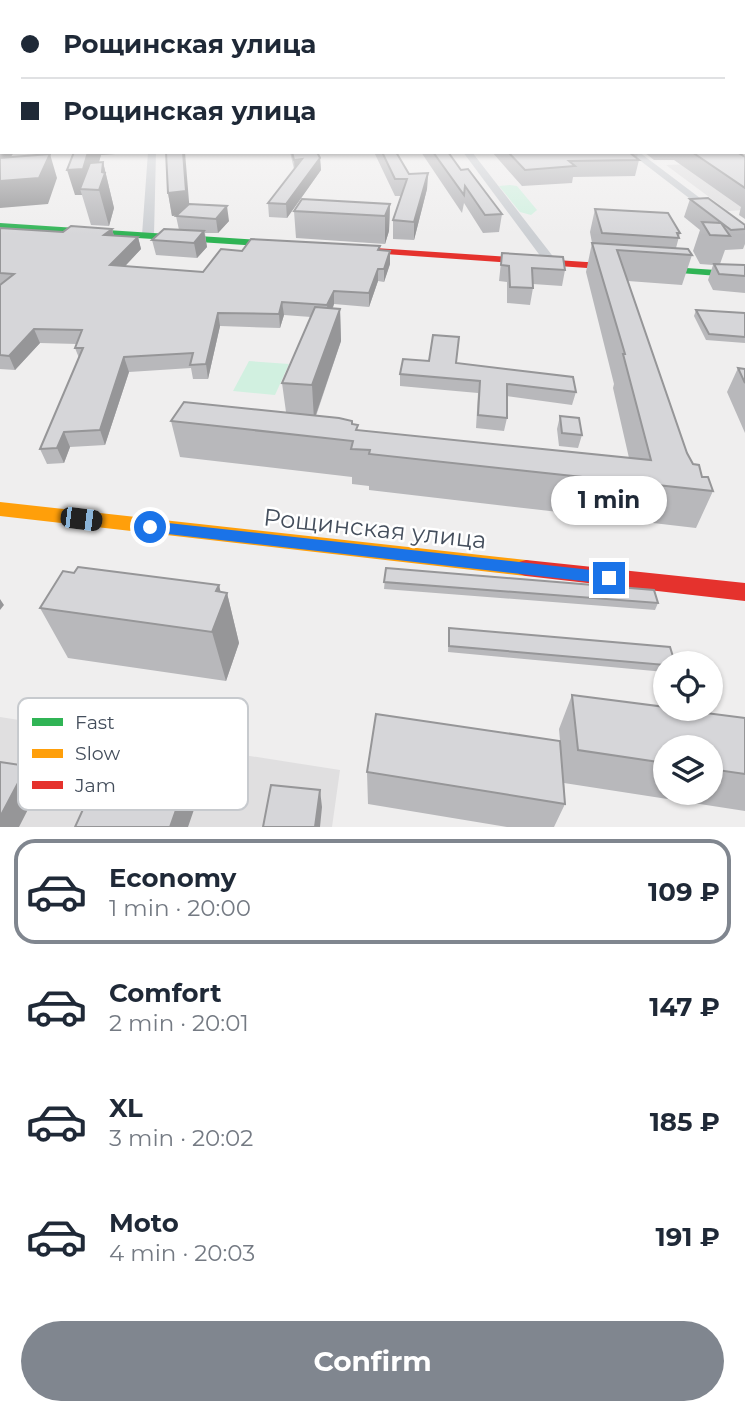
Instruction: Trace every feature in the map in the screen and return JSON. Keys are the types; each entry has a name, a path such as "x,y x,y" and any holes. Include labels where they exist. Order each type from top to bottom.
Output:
{"street":[{"path":"148,235 152,158"},
{"path":"471,158 551,262"},
{"path":"640,158 745,238"},
{"path":"0,226 293,245"},
{"path":"346,249 745,275"},
{"name":"Рощинская улица","path":"0,509 745,592"}],"shaded area":[{"path":"745,162 745,210 728,211 666,165"},
{"path":"0,717 18,720 18,810 248,810 248,756 340,770 332,827 0,827"}],"green space":[{"path":"499,186 517,186 537,210 531,215 520,212"},
{"path":"249,361 289,364 275,395 233,391"}],"building":[{"path":"0,158 48,158 39,178 0,181"},
{"path":"72,158 86,158 83,169 67,170"},
{"path":"166,158 183,158 186,191 168,193"},
{"path":"293,158 320,158 286,204 268,203 302,159 294,160"},
{"path":"385,158 399,158 409,174 428,173 414,222 393,220 407,179 395,179"},
{"path":"437,158 452,158 461,170 468,169 502,214 485,215 465,186 464,195"},
{"path":"513,158 636,158 639,160 569,161 575,166 525,170"},
{"path":"700,158 745,158 745,188"},
{"path":"103,162 102,172 105,173 99,190 80,189 90,163"},
{"path":"708,198 745,225 745,229 731,230 690,199"},
{"path":"302,199 390,204 385,216 294,211"},
{"path":"189,204 227,206 216,219 176,216"},
{"path":"595,209 668,213 680,233 677,233 679,238 602,233"},
{"path":"702,222 721,223 730,236 710,235"},
{"path":"71,226 112,229 104,235 138,237 110,265 203,272 221,249 242,251 251,239 380,246 378,250 390,251 384,269 378,269 369,293 334,291 327,305 282,302 279,314 218,313 206,364 190,365 193,353 124,357 100,430 64,432 57,448 40,449 83,348 75,348 82,330 34,329 9,356 0,355 0,285 14,274 0,273 0,228 63,232"},
{"path":"164,229 204,231 194,243 152,240"},
{"path":"592,243 688,249 692,255 617,250 687,453 693,464 699,465 702,477 708,477 713,491 369,454 370,450 351,449 353,441 171,421 184,402 339,418 358,425 356,430 651,460 625,354"},
{"path":"502,253 563,257 565,270 532,268 533,288 510,287 509,266 501,265"},
{"path":"714,264 745,265 745,276 719,274"},
{"path":"315,307 340,309 312,385 282,383"},
{"path":"696,310 745,313 745,337 709,334"},
{"path":"433,335 459,337 456,363 573,377 576,392 507,384 507,418 478,415 480,381 400,374 403,359 429,361"},
{"path":"738,368 745,369 745,383"},
{"path":"560,416 579,418 582,435 562,433"},
{"path":"78,567 219,585 216,591 227,593 212,632 40,608 63,571 74,573"},
{"path":"386,568 654,590 658,603 384,582"},
{"path":"449,628 670,647 671,651 653,651 653,664 449,646"},
{"path":"572,695 653,705 653,721 723,721 723,715 745,718 745,774 723,771 723,735 653,735 653,761 578,750"},
{"path":"376,714 560,741 565,804 367,772"},
{"path":"0,762 18,765 18,783 0,817"},
{"path":"271,785 320,790 315,827 263,827"},
{"path":"83,810 176,810 170,827 75,827"}],"traffic: fast":[{"path":"0,226 277,244"},
{"path":"657,269 745,275"}],"traffic: slow":[{"path":"0,509 526,568"}],"traffic: jam":[{"path":"360,250 616,267"},
{"path":"526,568 745,592"}],"route":[{"path":"150,527 609,578"}]}
